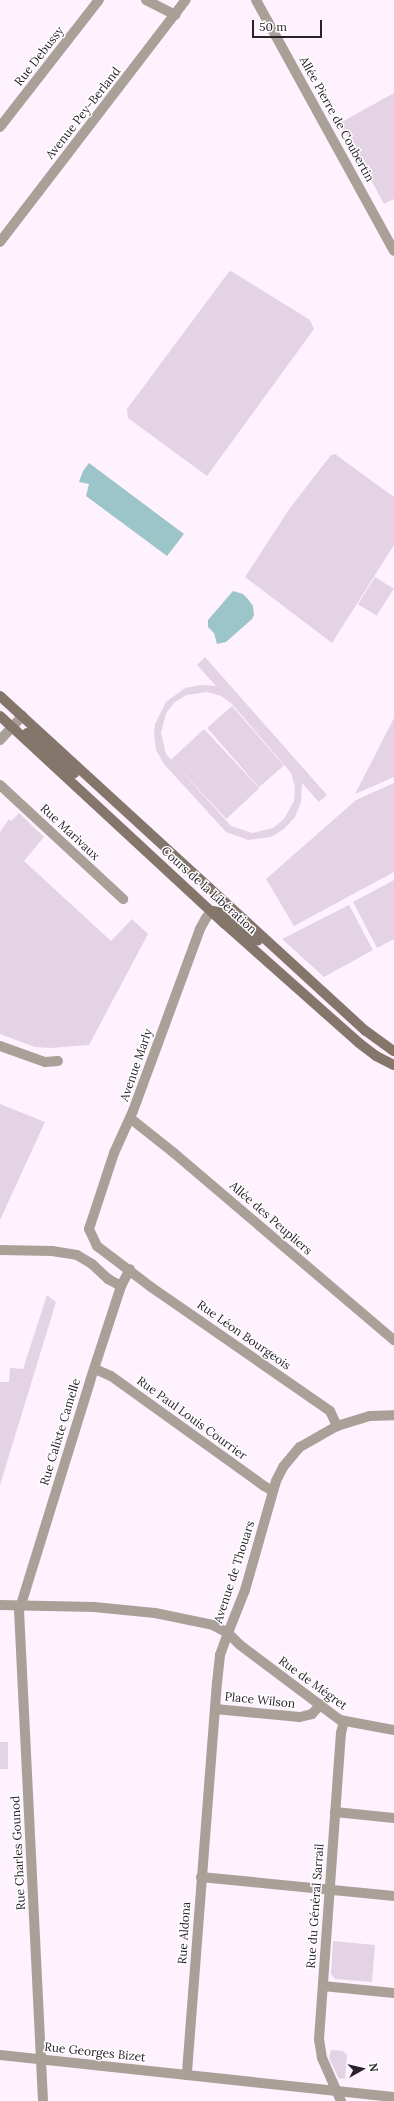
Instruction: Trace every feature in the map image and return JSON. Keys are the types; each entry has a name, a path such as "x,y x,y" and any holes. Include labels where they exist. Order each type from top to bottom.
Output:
{"main road":[{"name":"Cours de la Libération","path":"0,696 366,1031 394,1051"},
{"path":"0,704 13,714 22,716"},
{"name":"Cours de la Libération","path":"0,716 212,911 359,1043 376,1056 394,1065"},
{"path":"11,727 21,729 29,735 129,822 152,835"},
{"path":"212,911 217,911 227,915 267,949 292,964"}],"street":[{"name":"Rue Debussy","path":"0,127 99,0"},
{"path":"146,0 174,15"},
{"name":"Avenue Pey-Berland","path":"0,242 186,0"},
{"name":"Allée Pierre de Coubertin","path":"256,0 394,251"},
{"path":"0,740 22,716"},
{"name":"Rue Marivaux","path":"0,785 123,899"},
{"name":"Avenue Marly","path":"89,1229 114,1153 130,1118 200,929 212,911"},
{"path":"0,1046 45,1062 58,1061"},
{"name":"Allée des Peupliers","path":"130,1118 174,1153 394,1340"},
{"name":"Rue Léon Bourgeois","path":"89,1229 97,1246 130,1269 151,1287 330,1411 337,1426"},
{"path":"0,1250 52,1251 77,1255 92,1264 108,1279 121,1286"},
{"name":"Rue Calixte Camelle","path":"20,1604 121,1286 130,1269"},
{"name":"Rue Paul Louis Courrier","path":"95,1369 111,1376 273,1491"},
{"name":"Avenue de Thouars","path":"0,1605 20,1604 94,1607 155,1613 212,1625 228,1633 245,1590 279,1474 291,1456 300,1447 337,1426 370,1416 394,1415"},
{"name":"Rue Charles Gounod","path":"20,1604 19,1616 43,2101"},
{"name":"Rue de Mégret","path":"228,1633 240,1645 344,1721 394,1730"},
{"name":"Rue Aldona","path":"187,2075 214,1709 220,1656 228,1633"},
{"name":"Place Wilson","path":"214,1709 300,1717 312,1714 321,1704"},
{"name":"Rue du Général Sarrail","path":"337,2091 319,2046 322,1986 341,1733 344,1721"},
{"path":"335,1812 394,1818"},
{"path":"201,1877 394,1896"},
{"path":"322,1986 394,1993"},
{"name":"Rue Georges Bizet","path":"0,2054 187,2075"},
{"path":"187,2075 394,2097"},
{"path":"337,2091 342,2101"}],"shaded area":[{"path":"394,93 394,199 384,204 340,123"},
{"path":"231,271 310,320 314,329 207,476 128,418 127,409"},
{"path":"335,454 394,497 394,545 332,643 245,577 290,508 331,455"},
{"path":"375,577 394,589 377,616 358,604"},
{"path":"205,657 327,795 319,802 302,783 301,802 295,817 284,829 271,837 248,840 226,832 164,764 156,750 154,733 155,724 166,702 185,688 201,685 216,686 197,665","holes":["207,692 221,696 232,704 291,773 295,787 294,801 284,819 273,828 252,833 231,826 166,754 161,733 166,713 175,702 187,695"]},
{"path":"232,706 284,766 259,787 207,728"},
{"path":"394,718 394,777 355,794"},
{"path":"204,729 259,788 226,819 171,760"},
{"path":"394,783 394,872 294,926 266,879 356,800"},
{"path":"19,813 44,837 24,861 111,941 132,919 148,934 89,1045 51,1048 35,1047 0,1034 0,832 9,819 11,821"},
{"path":"394,880 394,939 377,948 353,902"},
{"path":"349,905 373,950 324,977 282,939"},
{"path":"0,1104 45,1122 0,1220"},
{"path":"47,1295 56,1302 0,1485 0,1382 9,1382 10,1368 23,1369"},
{"path":"0,1742 8,1742 8,1769 0,1769"},
{"path":"333,1941 375,1945 372,1982 335,1979 331,1974"},
{"path":"331,2050 343,2051 347,2055 345,2078 339,2079 329,2058"}],"water":[{"path":"89,463 184,534 167,556 86,496 89,484 79,482 83,471"},
{"path":"233,591 243,594 247,598 253,606 254,615 252,619 226,642 217,644 214,633 208,627 208,620"}]}
